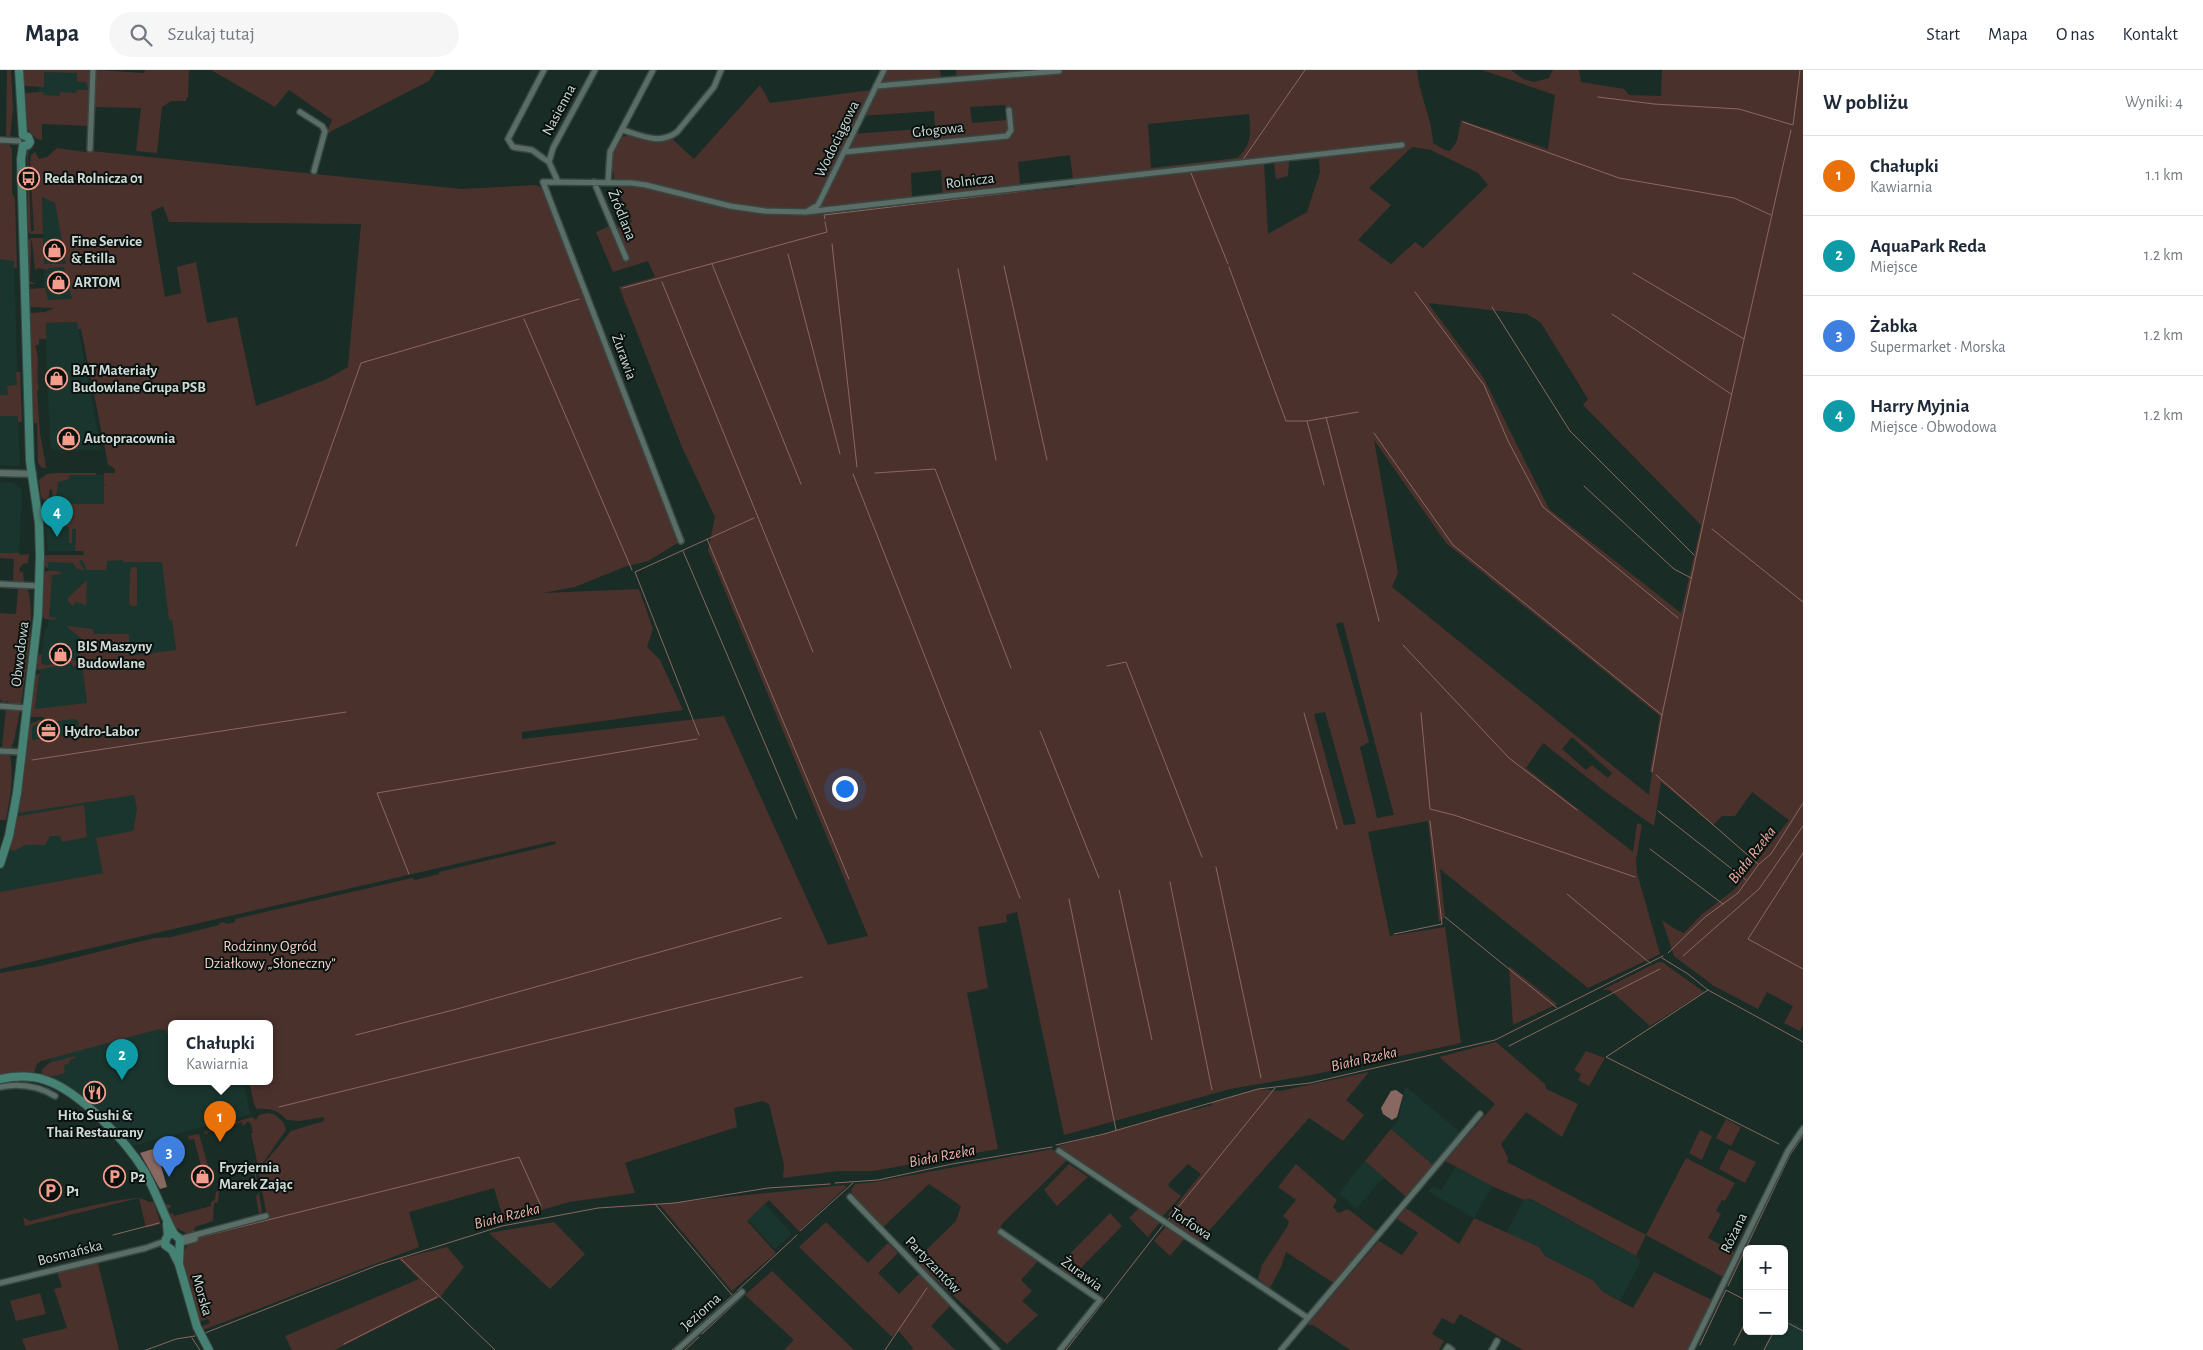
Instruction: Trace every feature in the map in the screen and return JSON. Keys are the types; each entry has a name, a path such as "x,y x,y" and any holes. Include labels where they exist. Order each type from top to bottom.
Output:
{"main road":[{"name":"Obwodowa","path":"0,864 13,815 38,615 39,586 40,532 30,461 19,70"},
{"name":"Morska","path":"0,1079 14,1077 36,1078 54,1083 72,1094 108,1126 134,1156 151,1184 167,1221 200,1334 209,1350"}],"street":[{"path":"90,149 93,70"},
{"name":"Nasienna","path":"544,70 508,139 513,147 532,150 549,162 550,154 595,70"},
{"path":"608,182 610,152 653,70"},
{"path":"623,130 654,139 670,137 677,132 714,87 721,70"},
{"name":"Wodociągowa","path":"806,212 818,205 884,70"},
{"path":"876,86 1059,72"},
{"name":"Głogowa","path":"844,152 1007,136 1011,130 1009,110"},
{"path":"300,112 322,126 325,131 314,171"},
{"path":"0,140 22,141"},
{"name":"Rolnicza","path":"543,182 608,182 646,185 730,206 765,211 806,212 1402,145"},
{"path":"549,162 558,182"},
{"name":"Żurawia","path":"543,182 681,541"},
{"name":"Źródlana","path":"594,182 626,258"},
{"path":"0,473 33,474"},
{"path":"0,584 39,586"},
{"path":"0,706 27,708"},
{"path":"0,751 21,752"},
{"path":"0,1087 27,1085 42,1089 55,1096"},
{"path":"1281,1350 1480,1114"},
{"name":"Różana","path":"1691,1350 1784,1159 1803,1129"},
{"name":"Torfowa","path":"1059,1151 1308,1318"},
{"name":"Partyzantów","path":"850,1197 997,1350"},
{"name":"Bosmańska","path":"0,1283 173,1242 266,1216"},
{"name":"Żurawia","path":"1001,1232 1100,1300 1060,1350"},
{"name":"Jeziorna","path":"677,1350 742,1292"},
{"path":"1492,1350 1497,1341"}],"shaded area":[{"path":"39,70 88,70 87,107 39,105"},
{"path":"42,197 55,203 73,302 45,303"},
{"path":"0,256 14,256 18,395 0,395"},
{"path":"77,322 101,450 54,450 51,447 45,323"},
{"path":"0,416 18,416 20,466 0,465"},
{"path":"56,475 104,475 104,484 106,484 104,486 104,504 56,504 57,488 49,488"},
{"path":"0,482 14,483 22,490 19,553 0,553"},
{"path":"46,525 76,525 75,551 48,551"},
{"path":"48,556 166,557 176,651 72,663 73,666 82,666 87,704 35,709 45,627 48,627"},
{"path":"75,718 78,721 80,733 32,740 32,727 36,724"},
{"path":"135,794 137,809 133,831 103,873 0,892 0,873 17,810 20,813"},
{"path":"168,1026 168,1085 245,1085 250,1114 133,1146 86,1097 52,1077 49,1057"},
{"path":"1405,1086 1461,1133 1433,1165 1391,1129 1399,1119"},
{"path":"1396,1090 1403,1095 1397,1117 1392,1120 1383,1114 1381,1108 1391,1091"},
{"path":"156,1148 167,1187 160,1189 140,1153"},
{"path":"1365,1161 1384,1177 1356,1209 1339,1193"},
{"path":"1456,1167 1492,1186 1474,1218 1429,1192 1433,1186 1441,1190"},
{"path":"1528,1198 1641,1261 1620,1301 1603,1292 1594,1281 1545,1256 1539,1247 1506,1233 1524,1200"},
{"path":"765,1204 792,1234 775,1249 748,1220"},
{"path":"1788,1319 1803,1327 1803,1350 1763,1350 1770,1335 1788,1335"}],"green space":[{"path":"7,70 11,70 13,109 10,137 6,136"},
{"path":"21,70 92,70 89,126 42,124 42,140 37,139 26,128 23,93 43,92 44,95 60,96 60,92 76,93 77,90 88,90 86,82 77,82 77,73 44,72 44,87 24,86"},
{"path":"95,70 144,73 145,70 189,70 188,98 186,98 186,101 171,101 162,107 157,153 136,151 141,108 94,107"},
{"path":"211,70 436,70 429,81 326,134 332,120 289,90 275,107"},
{"name":"Rodzinny Ogród Działkowy „Słoneczny”","path":"888,70 940,70 942,84 957,83 956,70 1417,70 1433,143 1450,151 1457,141 1461,120 1548,149 1555,95 1482,70 1511,70 1523,79 1534,82 1549,78 1553,70 1579,70 1581,82 1624,89 1629,95 1661,96 1662,70 1803,70 1803,1025 1800,1031 1784,1023 1793,1006 1767,992 1758,1009 1714,986 1674,956 1662,920 1684,933 1701,915 1735,889 1789,820 1752,792 1735,816 1722,816 1713,825 1661,782 1654,826 1611,796 1543,743 1526,768 1633,852 1637,823 1642,825 1636,860 1637,873 1660,954 1588,988 1440,869 1445,917 1439,922 1428,821 1368,832 1390,936 1445,927 1461,1043 1311,1075 1230,1089 1064,1135 1017,912 1006,915 1007,922 978,927 988,988 967,993 998,1149 873,1171 838,1171 783,1178 784,1165 769,1104 762,1101 734,1108 737,1127 625,1163 635,1193 569,1202 504,1221 494,1188 409,1212 419,1247 203,1330 202,1326 210,1323 208,1319 199,1322 182,1256 189,1242 197,1236 267,1217 259,1174 261,1167 291,1131 324,1121 324,1117 299,1121 287,1120 274,1110 257,1109 254,1104 250,1085 273,1085 273,1020 168,1020 168,1034 165,1030 159,1029 41,1061 37,1064 34,1073 17,1072 0,1075 0,973 41,966 154,938 171,937 219,925 219,923 235,922 235,919 412,878 415,880 439,874 439,872 556,844 555,841 0,969 0,892 103,873 96,838 133,831 137,809 134,795 19,813 17,810 29,724 40,720 45,723 36,724 32,727 32,740 80,733 78,721 75,719 49,722 43,717 29,717 33,677 43,673 39,675 35,709 87,703 82,666 72,666 72,663 38,670 35,666 36,656 42,654 41,663 45,665 54,664 53,657 78,661 81,638 66,626 93,629 94,634 129,634 129,656 176,650 172,620 169,620 162,562 107,561 106,570 87,570 82,560 79,561 84,570 77,569 73,563 48,562 48,568 43,565 42,557 47,555 84,555 83,551 75,551 76,529 72,529 72,543 69,543 69,527 46,524 44,506 47,504 50,506 52,512 55,511 54,505 58,504 104,504 104,486 106,485 104,484 104,473 115,473 115,469 108,464 81,329 78,329 77,322 46,323 46,339 39,339 39,344 35,346 38,356 39,389 37,391 40,433 46,467 49,467 42,468 38,463 37,423 34,423 32,417 29,313 45,312 54,308 29,307 28,289 45,288 48,300 72,299 64,267 48,268 48,270 38,268 35,270 32,240 30,281 36,284 28,284 28,241 31,238 43,238 44,264 66,264 55,203 42,197 43,234 31,234 28,232 27,150 35,146 29,151 28,157 31,231 34,231 31,155 35,152 39,159 47,157 57,148 462,189 536,185 543,189 681,541 648,561 624,567 575,587 543,593 639,589 653,629 647,647 660,660 683,710 522,732 522,739 724,716 828,945 868,936 708,550 715,517 682,447 619,287 655,277 648,261 613,272 596,232 614,224 616,228 632,222 618,190 613,169 616,147 622,137 634,135 660,140 672,139 694,159 760,85 770,103 879,89","holes":["1005,105 1007,120 972,123 970,107","934,111 935,128 851,134 859,116","1249,114 1250,132 1248,143 1237,158 1151,168 1148,124","1412,147 1431,150 1478,173 1488,185 1423,248 1415,242 1391,264 1358,240 1391,205 1369,188","1070,155 1074,187 1021,192 1018,162","1319,159 1320,172 1307,212 1268,234 1264,163 1274,162 1276,179 1288,176 1289,161","941,170 943,198 912,202 911,173","163,206 169,222 361,224 348,367 325,380 256,406 237,317 207,323 196,262 177,267 181,293 165,297 151,212","1428,303 1527,314 1541,323 1588,399 1583,405 1701,525 1681,613 1549,509 1483,377","1374,440 1446,543 1660,716 1650,771 1652,773 1649,795 1392,587 1398,573","1343,622 1394,815 1377,818 1360,747 1369,742 1336,624","1325,712 1356,823 1344,825 1314,714","1572,737 1612,773 1608,778 1592,765 1586,770 1562,749"]},
{"path":"0,143 9,144 12,149 12,192 15,200 17,268 14,268 14,261 0,259"},
{"path":"16,372 20,372 22,422 18,422 18,416 0,416 0,395 8,395 7,386 17,385"},
{"path":"96,473 96,475 69,475 69,479 58,482 56,498 53,499 52,489 49,490 49,499 44,500 41,497 39,480 47,474"},
{"path":"0,553 29,554 28,563 23,564 19,569 20,572 23,572 24,582 13,581 14,559 0,558"},
{"path":"132,567 137,567 137,606 129,604 130,571"},
{"path":"46,571 58,571 62,574 52,575 49,617 58,618 54,620 45,619 41,614 43,574"},
{"path":"87,580 86,605 76,602 73,606 68,601 68,598"},
{"path":"0,585 27,587 30,599 31,629 21,705 10,705 8,701 3,702 0,699 0,613 16,614 18,589 0,588"},
{"path":"6,708 20,710 11,748 2,747"},
{"path":"0,755 10,755 12,771 6,820 0,820"},
{"path":"84,805 87,837 62,842 60,836 50,836 45,845 25,845 14,851 9,849 15,818"},
{"path":"1658,962 1662,962 1704,992 1650,1026 1610,990 1602,990"},
{"path":"1509,966 1557,1004 1513,1025"},
{"path":"1496,1042 1545,1084 1546,1089 1578,1104 1562,1137 1526,1112 1501,1144 1508,1158 1507,1162 1646,1235 1636,1256 1529,1198 1524,1200 1492,1186 1445,1161 1495,1104 1439,1057"},
{"path":"1586,1051 1605,1058 1589,1086 1578,1080 1581,1074 1574,1070"},
{"path":"75,1056 76,1058 64,1065 65,1073 50,1077 42,1075 42,1069 49,1063"},
{"path":"1369,1072 1346,1100 1364,1115 1343,1141 1309,1118 1199,1242 1169,1222 1171,1219 1168,1215 1201,1174 1188,1164 1168,1186 1181,1196 1162,1217 1058,1146 1192,1108 1193,1110 1212,1105 1212,1102 1259,1089 1280,1091"},
{"path":"274,1114 283,1122 286,1130 258,1170 256,1175 259,1193 253,1168 258,1166 251,1124 248,1121 243,1126 242,1122 207,1132 208,1135 204,1133 204,1132 252,1117 256,1120 259,1115"},
{"path":"1726,1119 1741,1127 1731,1146 1716,1138"},
{"path":"1391,1129 1433,1165 1406,1197 1365,1161"},
{"path":"1700,1130 1712,1136 1702,1160 1689,1153"},
{"path":"199,1134 210,1173 204,1177 194,1139 189,1140 188,1136"},
{"path":"1052,1149 1068,1159 1002,1224 998,1234 1038,1261 1021,1280 1032,1291 1022,1301 1038,1315 1007,1344 915,1261 956,1221 961,1206 929,1184 883,1227 853,1196 851,1190 855,1184 875,1182"},
{"path":"1729,1149 1756,1162 1745,1183 1719,1169"},
{"path":"1686,1158 1735,1183 1725,1201 1722,1200 1716,1211 1721,1214 1708,1238 1734,1252 1723,1277 1646,1235"},
{"path":"1069,1164 1088,1177 1057,1206 1044,1190"},
{"path":"1296,1164 1337,1200 1333,1207 1338,1213 1348,1209 1376,1231 1375,1236 1335,1284 1286,1252 1281,1267 1270,1288 1258,1279 1262,1265 1287,1227 1289,1221 1283,1216 1296,1200 1278,1187"},
{"path":"845,1185 846,1187 799,1231 769,1200 747,1221 776,1253 732,1291 659,1204"},
{"path":"219,1190 218,1202 214,1203 213,1221 195,1227 194,1233 188,1234 173,1226 166,1204 170,1205 171,1207 168,1209 170,1214 173,1213 174,1216 211,1206 216,1192"},
{"path":"259,1193 262,1211 259,1215 256,1196"},
{"path":"139,1198 25,1226 23,1217 30,1221 96,1205"},
{"path":"139,1198 154,1202 162,1229 160,1224 146,1228"},
{"path":"1140,1207 1160,1222 1148,1237 1129,1218"},
{"path":"1406,1208 1459,1244 1474,1218 1539,1247 1545,1256 1594,1281 1603,1292 1633,1308 1654,1272 1712,1300 1689,1350 1523,1350 1460,1314 1454,1324 1442,1318 1432,1334 1444,1341 1439,1350 1350,1350 1313,1325 1307,1325 1379,1241 1402,1255 1418,1233 1397,1219"},
{"path":"1110,1213 1122,1226 1072,1277 1059,1269 1060,1264"},
{"path":"554,1222 585,1254 550,1289 489,1233"},
{"path":"826,1222 868,1263 888,1243 898,1253 878,1273 899,1294 919,1274 951,1305 931,1326 955,1350 912,1350 913,1348 898,1330 892,1337 799,1247"},
{"path":"1167,1225 1185,1238 1170,1256 1154,1241"},
{"path":"447,1247 464,1267 440,1297 335,1350 292,1350 285,1336 419,1279 399,1259"},
{"path":"98,1263 119,1350 26,1350 22,1339 67,1328 54,1289 62,1287 57,1272"},
{"path":"772,1271 854,1350 784,1350 794,1340 745,1295"},
{"path":"40,1293 46,1314 16,1321 10,1301"}],"waterway":[{"path":"1242,161 1305,70"},
{"path":"1598,97 1654,104 1739,109 1793,125 1800,70"},
{"path":"1463,122 1619,178 1734,198 1771,215"},
{"path":"1662,715 1791,130"},
{"path":"825,219 824,215 1240,165"},
{"path":"1191,173 1228,264"},
{"path":"623,288 827,232 825,222"},
{"path":"832,244 857,467"},
{"path":"788,254 840,454"},
{"path":"712,264 801,484"},
{"path":"1004,266 1047,460"},
{"path":"1229,267 1286,421 1307,421"},
{"path":"958,269 996,460"},
{"path":"1633,273 1744,339"},
{"path":"662,282 813,652"},
{"path":"1415,292 1484,385 1508,441 1543,507 1678,618"},
{"path":"296,546 361,363 579,299"},
{"path":"1492,307 1570,431 1694,555"},
{"path":"1612,314 1731,394"},
{"path":"524,319 632,570"},
{"path":"1324,485 1307,421 1358,412"},
{"path":"1326,417 1379,621"},
{"path":"1374,433 1453,545 1662,715 1652,772"},
{"path":"875,473 935,469 1011,668"},
{"path":"853,474 1020,898"},
{"path":"1584,486 1674,569 1691,578"},
{"path":"699,735 635,572 754,518"},
{"path":"1712,529 1803,602"},
{"path":"707,539 849,879"},
{"path":"683,551 797,819"},
{"path":"1403,645 1509,758 1577,810"},
{"path":"1107,666 1126,662 1202,857"},
{"path":"32,760 346,712"},
{"path":"1304,713 1337,829"},
{"path":"1421,713 1430,809 1454,815 1635,877"},
{"path":"1040,731 1099,878"},
{"path":"409,874 377,793 697,739"},
{"path":"1656,775 1758,864"},
{"name":"Biała Rzeka","path":"1668,953 1705,917 1738,893 1759,864 1771,854 1803,803"},
{"path":"1658,811 1746,880"},
{"path":"1394,934 1442,924 1430,821"},
{"path":"1683,956 1759,889 1803,826"},
{"path":"1650,849 1723,904"},
{"path":"1803,853 1748,939 1803,969"},
{"path":"1216,867 1261,1078"},
{"path":"1170,882 1212,1090"},
{"path":"1119,890 1152,1040"},
{"path":"1567,894 1650,963"},
{"path":"1069,899 1116,1130"},
{"path":"1445,917 1557,1008"},
{"path":"356,1035 457,1009 781,918"},
{"name":"Biała Rzeka","path":"1056,1145 1104,1134 1258,1089 1310,1083 1495,1040 1663,956"},
{"path":"1662,958 1688,974 1708,990 1803,1042"},
{"path":"1509,1046 1660,969"},
{"path":"279,1107 802,977"},
{"path":"1708,990 1606,1057 1779,1144"},
{"path":"1168,1220 1275,1088"},
{"path":"1728,1286 1790,1155 1803,1136"},
{"name":"Biała Rzeka","path":"835,1183 878,1180 952,1164 1052,1147"},
{"path":"200,1237 519,1157 541,1206"},
{"path":"800,1231 853,1183"},
{"name":"Biała Rzeka","path":"205,1333 378,1265 502,1226 598,1208 675,1203 768,1188 830,1184"},
{"path":"655,1204 732,1295"},
{"path":"113,1235 159,1223"},
{"path":"1066,1350 1164,1224"},
{"path":"737,1291 797,1235"},
{"path":"401,1259 495,1350"},
{"path":"885,1350 927,1288"},
{"path":"1700,1345 1726,1290 1743,1299"},
{"path":"672,1350 735,1293"},
{"path":"702,1334 745,1294"},
{"path":"344,1344 437,1297"},
{"path":"1788,1323 1803,1331"},
{"path":"1734,1345 1743,1327"},
{"path":"1764,1350 1772,1335"},
{"name":"Biała Rzeka","path":"146,1350 176,1339 195,1336"},
{"path":"685,1350 699,1337"},
{"path":"192,1338 200,1350"}],"place":[{"name":"Reda Rolnicza 01","path":"28,178"},
{"name":"Fine Service & Etilla","path":"55,250"},
{"name":"ARTOM","path":"58,282"},
{"name":"BAT Materiały Budowlane Grupa PSB","path":"56,379"},
{"name":"Autopracownia","path":"68,438"},
{"name":"Harry Myjnia","path":"57,537"},
{"name":"BIS Maszyny Budowlane","path":"61,655"},
{"name":"Hydro-Labor","path":"48,731"},
{"name":"AquaPark Reda","path":"122,1080"},
{"name":"Hito Sushi & Thai Restaurany","path":"95,1092"},
{"name":"Chałupki","path":"220,1142"},
{"name":"Fryzjernia Marek Zając","path":"203,1176"},
{"name":"P2","path":"114,1177"},
{"name":"Żabka","path":"169,1177"},
{"name":"P1","path":"50,1191"}]}
